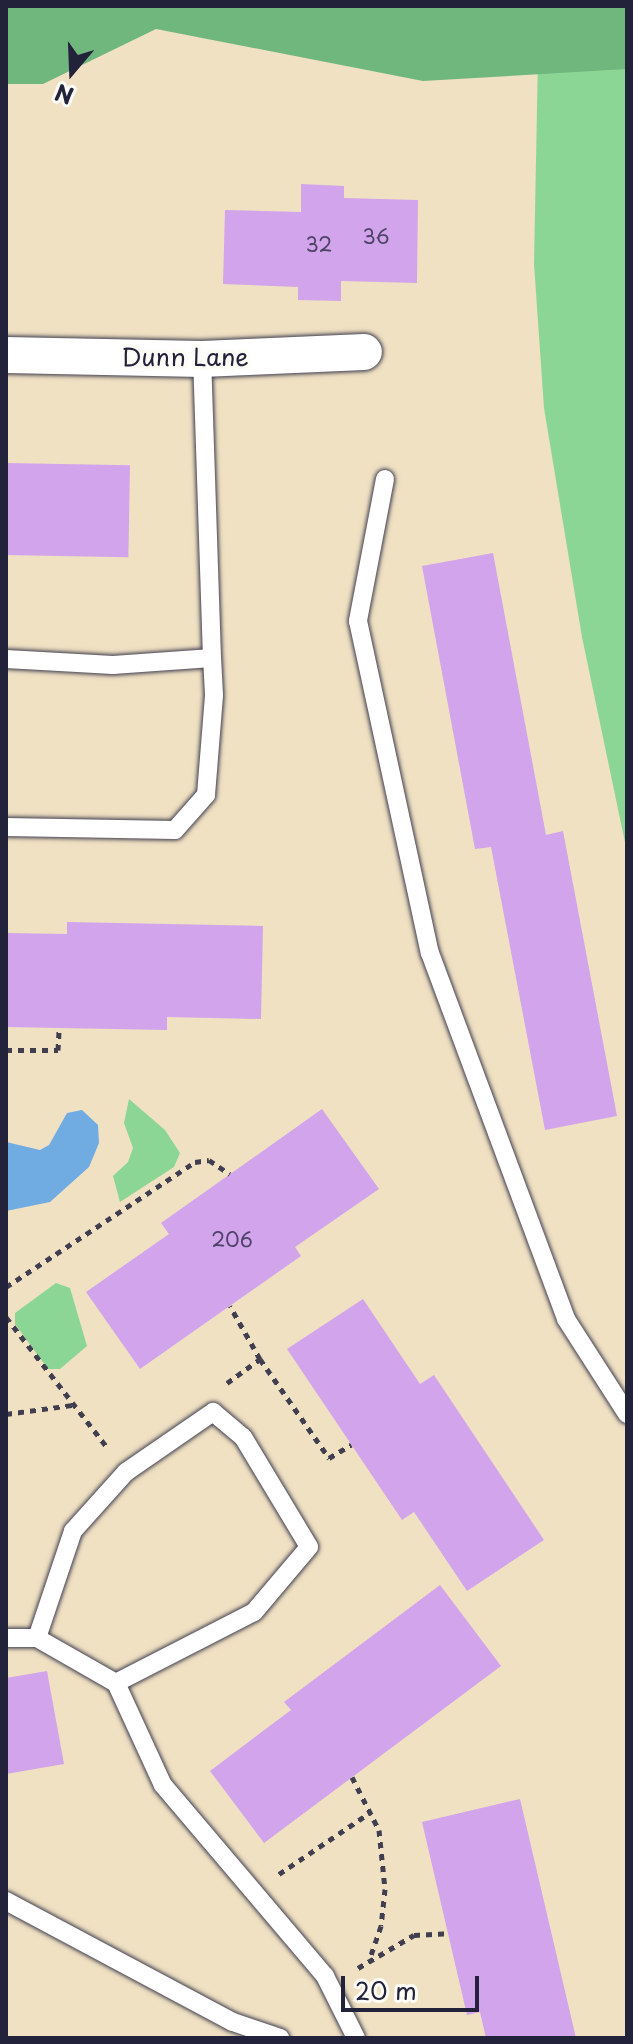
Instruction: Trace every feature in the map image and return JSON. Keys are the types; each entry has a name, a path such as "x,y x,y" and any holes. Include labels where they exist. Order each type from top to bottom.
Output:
{"street":[{"name":"Dunn Lane","path":"6,355 202,359 364,352"}],"lane":[{"path":"6,827 175,830 206,795 214,695 202,359"},
{"path":"385,479 358,621 430,953 566,1319 627,1414"},
{"path":"6,659 113,665 212,658"},
{"path":"37,1638 73,1531 126,1472 213,1412 243,1437 309,1547 254,1612 116,1683"},
{"path":"6,1638 37,1638 116,1683 163,1785 325,1976 356,2038"},
{"path":"6,1901 233,2022 280,2038"}],"path":[{"path":"6,1050 58,1050 59,1028"},
{"path":"6,1287 195,1162 221,1164 230,1174"},
{"path":"230,1306 260,1359 329,1458 351,1445"},
{"path":"6,1317 126,1472"},
{"path":"213,1412 230,1378 260,1359"},
{"path":"6,1414 74,1405"},
{"path":"352,1777 379,1830 385,1889 381,1926 369,1960"},
{"path":"253,1893 371,1812"},
{"path":"342,2007 357,1968 414,1935 448,1933"}],"green space":[{"path":"6,6 627,6 627,69 423,81 156,29 43,84 6,84"},
{"path":"539,6 627,6 627,852 582,637 544,408 534,264"},
{"path":"129,1099 165,1130 180,1153 174,1167 120,1202 113,1176 128,1162 133,1148 124,1123"},
{"path":"56,1283 70,1288 87,1346 60,1369 48,1369 15,1324 15,1313"}],"water":[{"path":"82,1110 98,1125 99,1143 89,1167 50,1202 6,1211 6,1142 40,1150 49,1145 67,1113"}],"building":[{"path":"301,184 344,186 344,198 418,200 417,283 341,281 341,301 298,300 298,287 223,284 225,210 301,212"},
{"path":"6,463 130,465 128,557 6,555"},
{"path":"493,553 546,835 563,831 617,1116 545,1130 491,847 475,849 422,566"},
{"path":"67,922 263,926 261,1019 167,1017 167,1030 6,1027 6,933 67,934"},
{"path":"322,1109 379,1189 295,1247 301,1256 140,1369 86,1292 169,1234 161,1223"},
{"path":"363,1299 420,1384 434,1375 544,1540 467,1591 414,1512 402,1520 287,1349"},
{"path":"440,1585 501,1666 264,1843 210,1771 291,1710 284,1702"},
{"path":"47,1671 64,1764 6,1774 6,1678"},
{"path":"520,1799 576,2038 486,2038 480,2012 467,2015 422,1822"}]}
